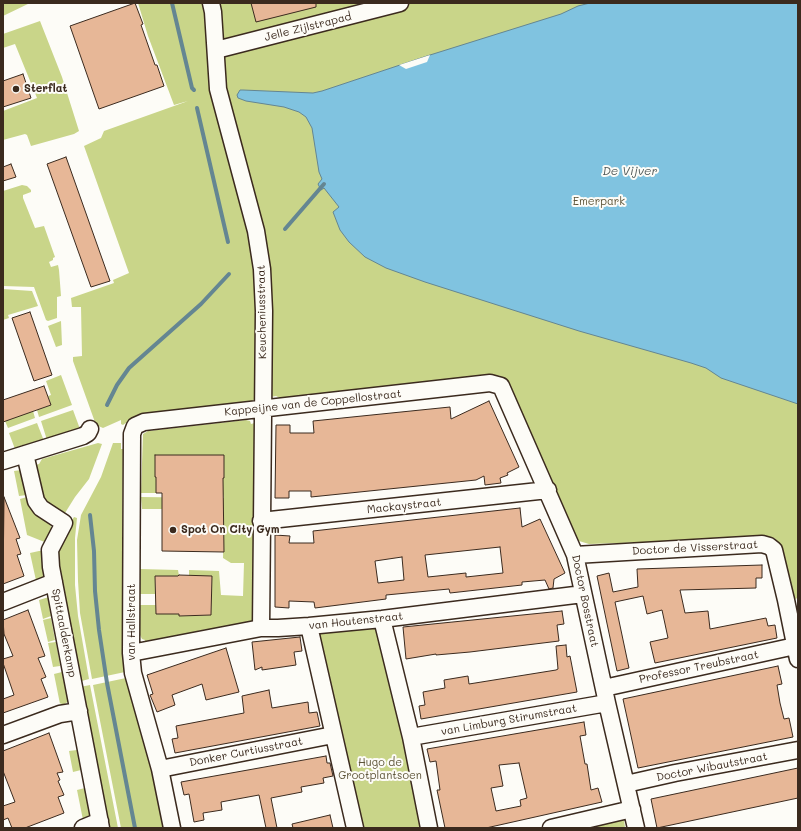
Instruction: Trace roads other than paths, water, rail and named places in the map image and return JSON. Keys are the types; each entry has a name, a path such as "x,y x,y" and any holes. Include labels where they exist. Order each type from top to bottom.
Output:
{"street":[{"name":"Keucheniusstraat","path":"211,3 218,88 256,231 262,263 264,311 261,628"},
{"name":"Jelle Zijlstrapad","path":"216,50 400,3"},
{"name":"Kappeijne van de Coppellostraat","path":"132,434 135,426 144,422 490,384 501,386"},
{"name":"Doctor Bosstraat","path":"501,386 548,490 575,555 605,696 636,828"},
{"path":"3,461 83,436 88,433 90,429"},
{"name":"van Hallstraat","path":"132,434 131,653 133,673 160,769 172,828"},
{"name":"Spittaalderkamp","path":"25,454 36,501 42,508 64,523 50,550 51,567 101,825"},
{"name":"Mackaystraat","path":"261,521 548,490"},
{"name":"Doctor de Visserstraat","path":"575,555 762,544 769,546 774,550 797,652"},
{"path":"3,602 54,582"},
{"name":"van Houtenstraat","path":"131,653 261,628 309,626 382,619 583,594"},
{"path":"382,619 411,737 429,828"},
{"path":"309,626 355,828"},
{"name":"Professor Treubstraat","path":"605,696 797,652"},
{"name":"van Limburg Stirumstraat","path":"411,737 605,696"},
{"path":"3,736 60,714 79,711"},
{"name":"Donker Curtiusstraat","path":"160,769 333,735"},
{"name":"Doctor Wibautstraat","path":"626,784 675,773 798,750"},
{"path":"551,828 632,809"},
{"path":"83,828 101,825"}],"water":[{"name":"De Vijver","path":"590,3 798,3 798,404 721,378 706,368 579,331 425,282 386,268 365,257 349,242 340,230 333,212 339,207 324,188 321,190 318,184 322,179 319,172 312,128 306,117 299,112 284,107 246,101 238,98 237,95 240,90 313,93 322,91 561,14 578,6"}],"waterway":[{"path":"172,3 192,88 194,90"},
{"path":"197,108 228,242"},
{"path":"285,229 324,184"},
{"path":"107,405 117,385 129,368 201,304 229,274"},
{"path":"90,515 99,630 107,683 135,828"}],"place":[{"name":"Sterflat","path":"16,89"},
{"name":"Spot On City Gym","path":"173,530"}],"park label":[{"name":"Emerpark","path":"599,202"},
{"name":"Hugo de Grootplantsoen","path":"380,769"}]}
